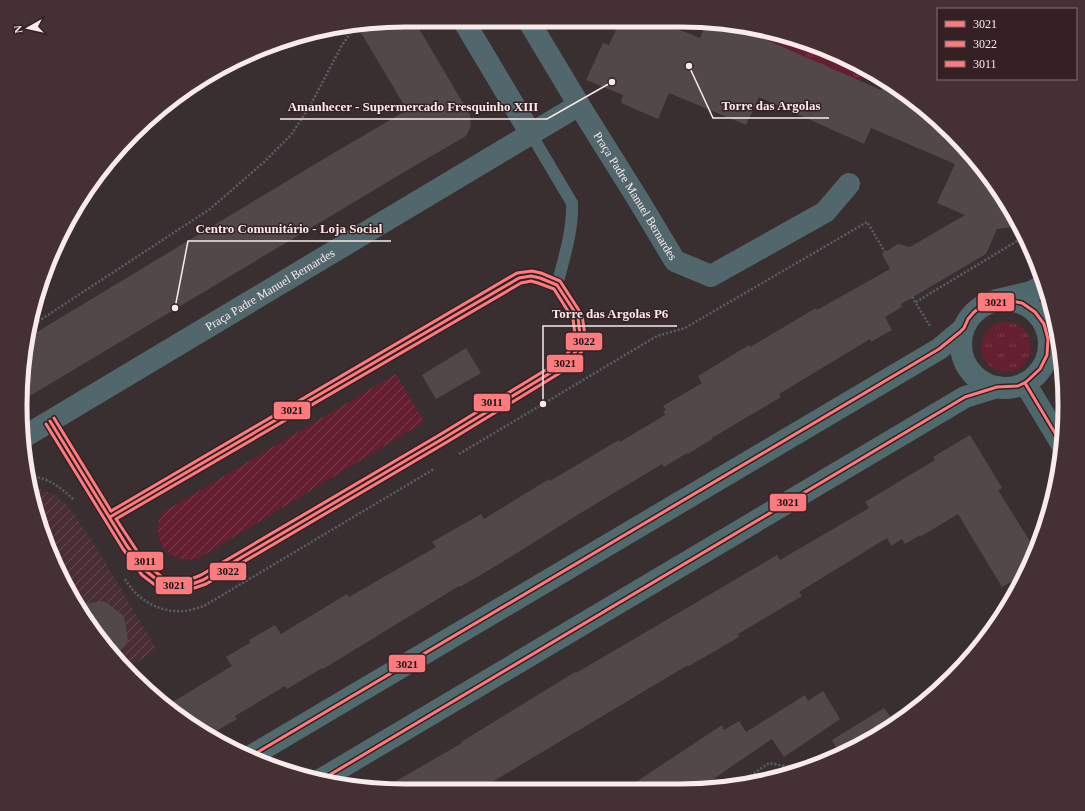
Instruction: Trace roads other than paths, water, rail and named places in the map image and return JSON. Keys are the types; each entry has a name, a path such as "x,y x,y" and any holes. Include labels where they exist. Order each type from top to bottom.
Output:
{"main road":[{"path":"1039,288 1031,292 997,300 976,310 968,319 963,329 960,343 963,358 971,372 983,382 997,387 1012,388 1026,383 1039,372 1053,344"},
{"path":"997,300 1012,300 1019,302 1026,305 1037,314 1045,327 1049,341 1047,358"},
{"path":"256,753 939,349 963,329"},
{"path":"1026,383 1057,435"},
{"path":"327,776 965,397 997,387"}],"street":[{"path":"467,27 531,134"},
{"path":"532,27 579,105"},
{"name":"Praça Padre Manuel Bernardes","path":"28,434 579,105 675,261 711,276 825,212 849,184"}],"lane":[{"path":"531,134 572,203 571,229 557,284"},
{"path":"50,421 110,517 137,560 146,571 161,583 184,587 203,580 444,438 565,364 577,350 580,335 578,317 557,284 531,276 519,278 110,517"}],"place":[{"name":"Torre das Argolas","path":"689,66"},
{"name":"Amanhecer - Supermercado Fresquinho XIII","path":"612,82"},
{"name":"Centro Comunitário - Loja Social","path":"175,308"},
{"name":"Torre das Argolas P6","path":"543,404"}]}
